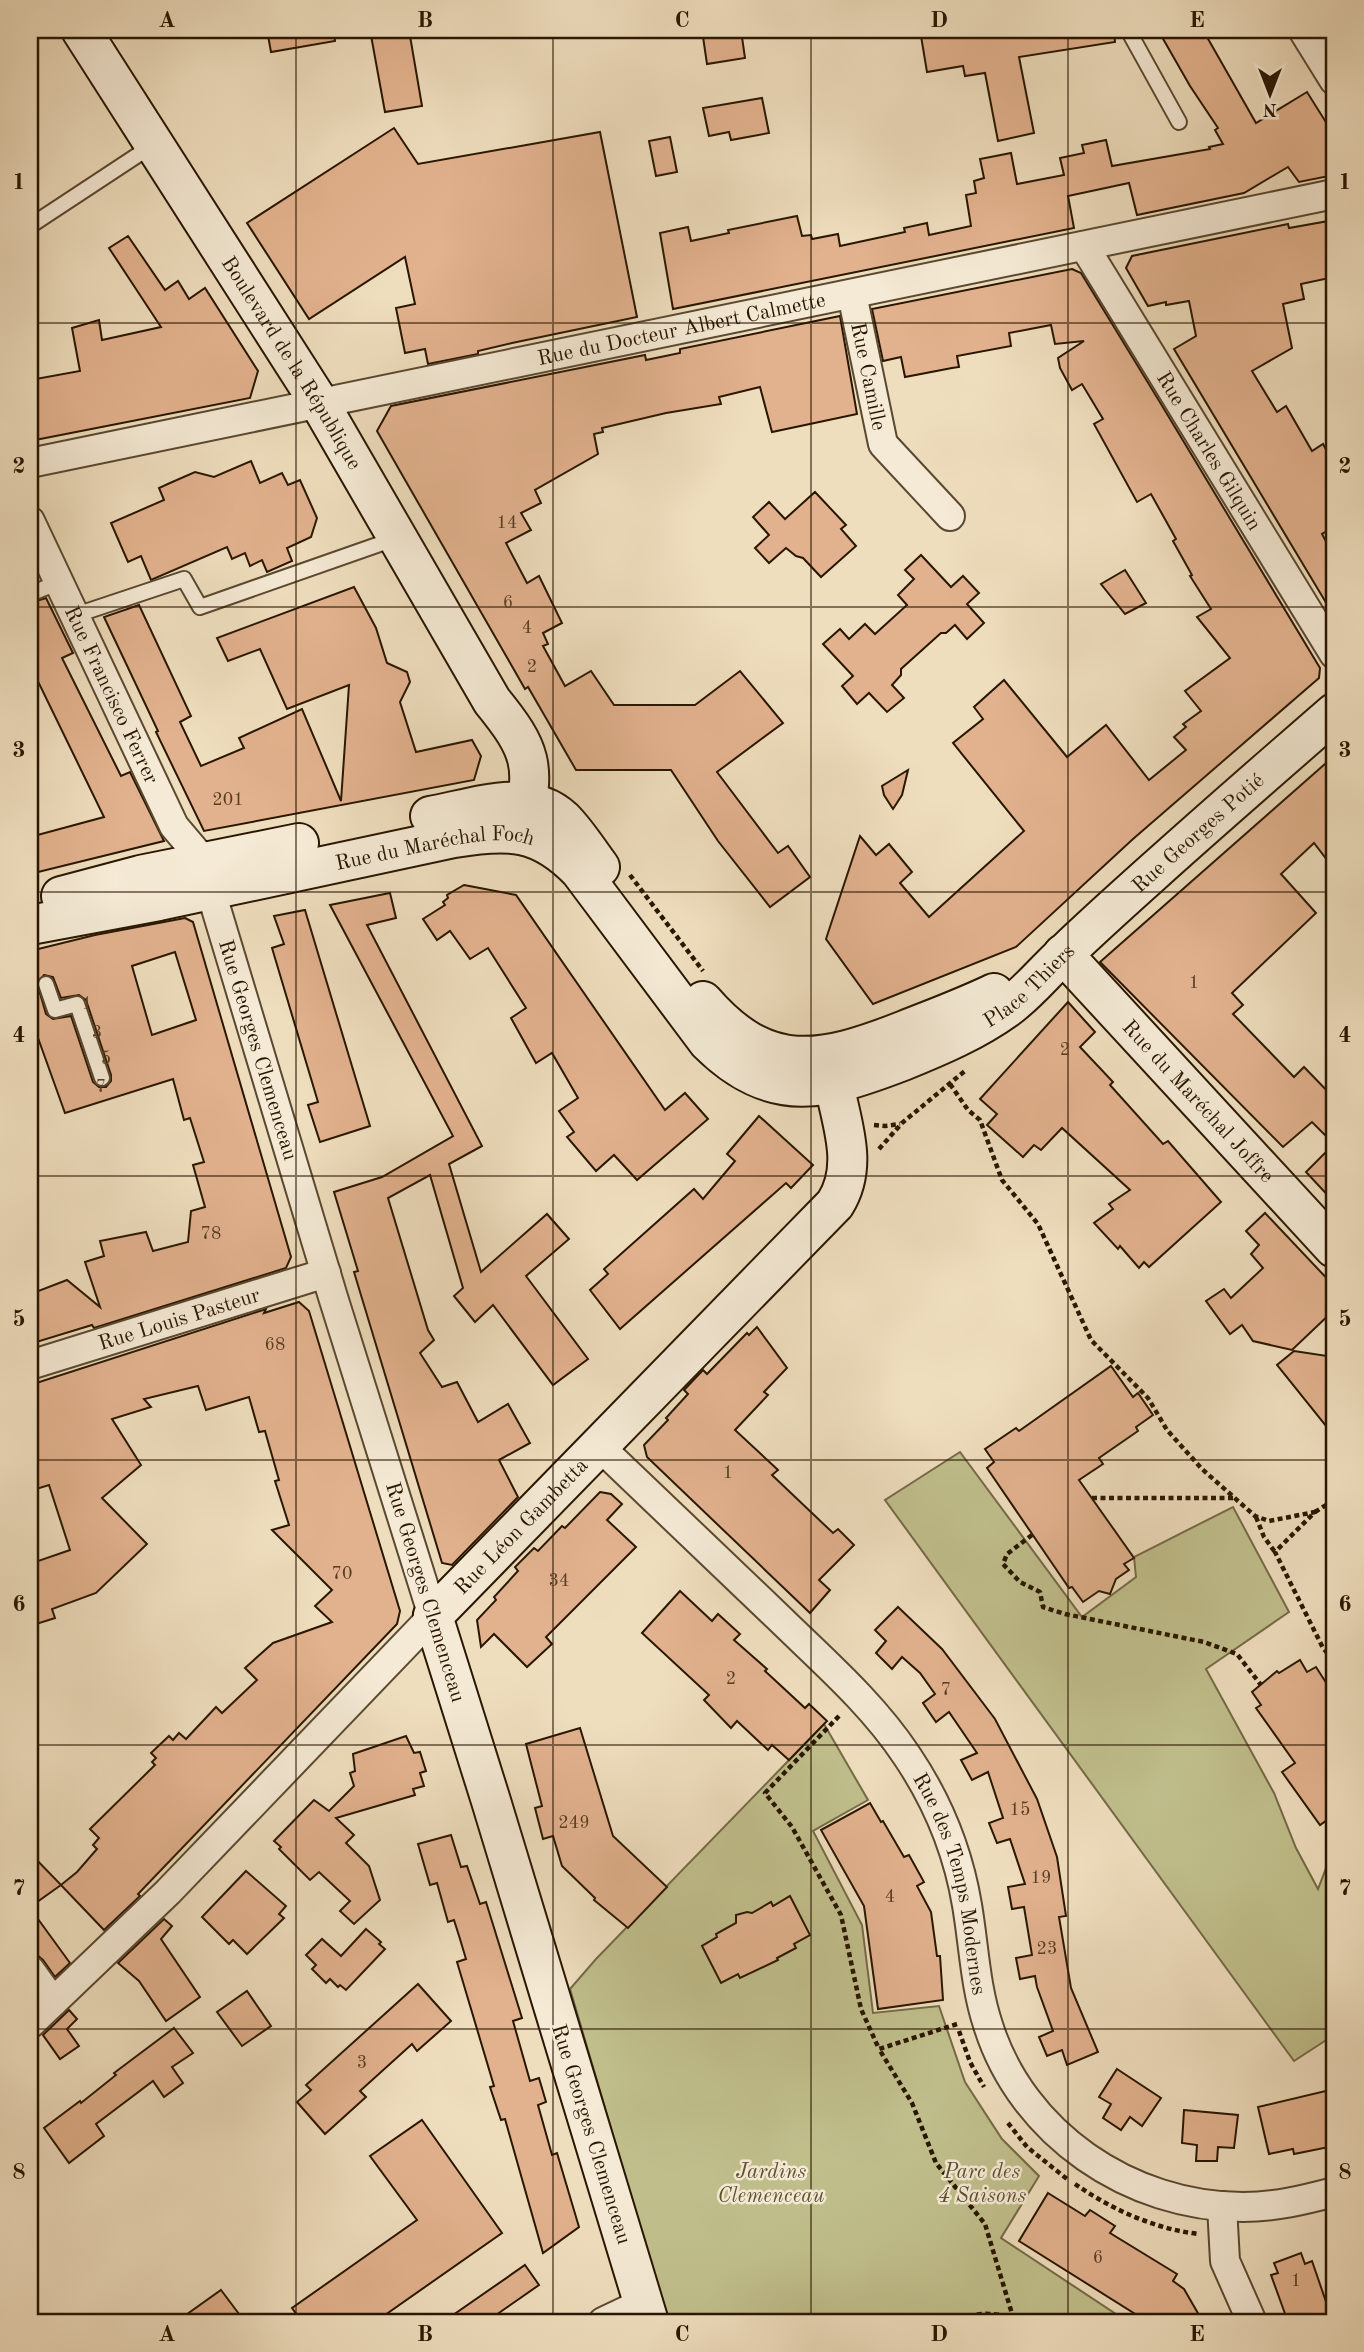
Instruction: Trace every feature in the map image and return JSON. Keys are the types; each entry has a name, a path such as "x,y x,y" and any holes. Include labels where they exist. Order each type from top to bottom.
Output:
{"street":[{"name":"Boulevard de la République","path":"81,30 320,404 492,701 503,743 503,768 511,818"},
{"path":"1303,30 1334,80"},
{"name":"Rue du Docteur Albert Calmette","path":"30,463 1334,194"},
{"name":"Rue Charles Gilquin","path":"1084,246 1334,654"},
{"name":"Rue Camille","path":"852,294 883,443 950,516"},
{"name":"Rue Francisco Ferrer","path":"31,526 174,826 197,852 206,876"},
{"name":"Rue Georges Potié","path":"1063,954 1334,713"},
{"name":"Rue du Maréchal Foch","path":"30,925 206,876 511,818 548,808 562,818 702,999 733,1031"},
{"name":"Rue du Maréchal Foch","path":"511,818 575,866 708,1042 739,1070"},
{"name":"Rue du Maréchal Foch","path":"30,904 139,874 206,876"},
{"name":"Rue Georges Clemenceau","path":"206,876 646,2313"},
{"name":"Place Thiers","path":"733,1031 756,1045 782,1054 807,1057 839,1053 882,1039 988,996 1063,954"},
{"name":"Place Thiers","path":"739,1070 751,1076 797,1087 834,1084 864,1076 971,1030 1020,998 1063,954"},
{"name":"Rue du Maréchal Joffre","path":"1063,954 1334,1248"},
{"name":"Rue Léon Gambetta","path":"30,2024 168,1892 598,1444 835,1204 845,1183 848,1161 834,1084"},
{"name":"Rue Louis Pasteur","path":"30,1365 326,1273"},
{"name":"Rue des Temps Modernes","path":"598,1444 850,1686 890,1731 907,1756 934,1801 956,1857 968,1907 978,1989 989,2029 1006,2068 1031,2106 1064,2140 1136,2187 1180,2200 1222,2206 1281,2204 1334,2192"},
{"path":"30,1970 53,2001"},
{"path":"1222,2206 1225,2261 1252,2322"},
{"path":"603,2322 646,2313"}],"lane":[{"path":"1128,30 1180,122"},
{"path":"30,226 155,145"},
{"path":"73,616 184,579 200,607 398,538"},
{"path":"30,594 57,583"},
{"path":"46,984 55,1010 76,1004 102,1078"}],"path":[{"path":"622,865 705,974"},
{"path":"950,1084 968,1110 980,1120 1002,1180 1038,1224 1091,1340 1148,1398 1167,1430 1202,1469 1255,1516 1323,1648 1334,1661"},
{"path":"1092,1498 1236,1498"},
{"path":"1275,1552 1315,1512 1334,1500"},
{"path":"1255,1516 1269,1521 1315,1512"},
{"path":"1032,1535 1007,1555 1003,1564 1020,1582 1040,1592 1043,1607 1065,1614 1204,1642 1237,1654 1261,1685"},
{"path":"839,1716 765,1793 792,1827 841,1915 861,2009 879,2049 912,2103 936,2163 985,2224 1013,2317"},
{"path":"879,2049 957,2024"},
{"path":"960,2322 966,2317 990,2314 1026,2322"}],"green space":[{"path":"960,1452 1082,1617 1136,1577 1134,1557 1233,1507 1289,1612 1206,1669 1274,1793 1296,1848 1318,1889 1334,1847 1334,2035 1294,2061 885,1500"},
{"name":"Jardins Clemenceau","path":"824,1724 868,1800 813,1831 862,1925 873,2013 939,2006 965,2082 1002,2139 1039,2176 1001,2238 1128,2322 668,2322 570,1989"}],"building":[{"path":"267,30 334,30 335,41 271,52"},
{"path":"370,30 409,30 422,106 385,112"},
{"path":"702,30 741,30 745,58 707,64"},
{"path":"920,30 1114,30 1115,42 1019,57 1034,133 998,141 985,73 965,76 963,66 927,72"},
{"path":"1158,30 1203,30 1256,123 1307,92 1334,135 1334,175 1299,182 1288,167 1244,193 1137,215 1129,183 1068,196 1074,228 673,309 660,233 688,227 691,241 729,233 728,230 797,216 802,236 811,235 812,239 838,234 840,246 905,232 904,228 927,223 929,235 971,226 966,195 976,193 974,181 984,178 980,159 1011,153 1017,184 1064,175 1060,158 1084,153 1082,145 1106,140 1112,166 1210,149 1209,147 1223,144 1215,130 1218,128"},
{"path":"762,98 769,133 731,140 729,132 709,136 703,108"},
{"path":"394,128 418,164 600,132 637,317 428,364 425,349 405,353 396,308 415,304 405,257 309,319 247,223"},
{"path":"670,137 677,172 656,176 649,141"},
{"path":"1334,220 1334,277 1301,284 1304,299 1283,304 1292,348 1252,371 1277,412 1286,406 1312,451 1323,444 1334,464 1334,527 1322,534 1334,557 1334,616 1174,349 1196,336 1189,301 1148,306 1126,268 1132,256 1288,224 1289,228"},
{"path":"128,236 165,290 178,281 189,299 205,288 258,371 250,398 30,441 30,380 80,371 72,328 99,320 102,340 161,327 109,248"},
{"path":"1072,269 1081,273 1161,404 1320,668 1319,678 1133,839 1016,947 873,1004 826,939 860,836 876,855 889,844 912,872 900,883 929,917 1024,831 953,743 983,719 974,707 1004,680 1067,757 1106,725 1149,780 1186,750 1174,737 1186,727 1183,724 1201,711 1185,691 1230,658 1197,617 1211,609 1190,576 1192,575 1173,541 1176,539 1151,494 1137,502 1094,424 1103,419 1082,384 1072,390 1060,368 1058,358 1084,341 1055,344 1051,325 1009,333 1011,346 957,356 959,367 905,377 901,357 883,361 872,309"},
{"path":"840,316 857,414 772,432 760,387 719,397 721,404 602,428 603,432 594,434 598,454 535,490 541,503 521,513 531,530 506,543 527,583 539,576 562,623 543,633 548,644 543,646 565,686 591,671 614,705 695,705 740,671 783,723 717,772 778,853 788,846 810,877 770,907 718,841 671,770 576,770 528,687 525,689 377,431 391,406 645,355 646,360 680,353 680,349"},
{"path":"251,461 260,483 282,473 288,485 300,480 317,518 311,537 287,548 292,561 267,572 262,560 250,566 245,553 232,559 227,547 151,580 141,556 128,562 111,523 164,500 159,488 170,483 195,472 214,477"},
{"path":"815,492 846,525 841,529 856,546 821,577 803,558 786,548 769,563 755,548 769,535 753,517 769,502 785,519"},
{"path":"921,555 951,587 963,576 979,593 967,604 984,623 967,639 955,625 946,633 941,633 901,669 901,675 892,685 904,698 887,712 869,693 857,704 842,686 853,676 823,644 840,629 849,639 865,624 875,634 907,605 898,595 914,579 905,570"},
{"path":"1125,570 1146,603 1125,614 1101,584"},
{"path":"354,587 376,628 387,663 407,672 410,682 400,702 416,752 472,740 481,756 474,780 204,831 104,617 139,605 191,716 180,722 201,766 244,748 239,738 302,709 341,801 349,685 287,709 260,649 228,661 217,638"},
{"path":"46,598 73,653 62,658 121,776 130,772 164,841 30,874 30,837 104,817 30,665 30,603"},
{"path":"1334,756 1334,869 1314,843 1281,874 1316,913 1232,993 1243,1005 1233,1014 1294,1077 1304,1067 1334,1098 1334,1144 1312,1122 1283,1147 1100,962"},
{"path":"908,770 902,795 893,809 882,786"},
{"path":"464,885 516,895 665,1110 685,1093 708,1119 637,1180 614,1155 596,1171 567,1137 574,1132 559,1111 578,1098 552,1053 536,1063 511,1018 526,1008 488,948 470,959 450,931 437,940 423,919 445,905 443,902 448,898 447,895"},
{"path":"390,893 396,918 367,925 482,1146 449,1164 481,1272 547,1214 569,1239 526,1276 588,1359 553,1385 493,1305 475,1322 454,1296 463,1288 430,1175 388,1198 428,1330 434,1340 420,1353 442,1387 457,1382 478,1422 508,1404 530,1443 499,1460 518,1497 452,1565 442,1563 354,1272 358,1271 334,1192 382,1177 453,1136 330,905"},
{"path":"305,910 370,1126 320,1142 308,1105 318,1102 272,948 284,944 274,916"},
{"path":"185,918 193,922 291,1257 286,1268 94,1328 92,1325 30,1344 30,1313 38,1310 33,1293 67,1280 100,1307 85,1262 104,1256 100,1241 146,1232 153,1251 188,1242 191,1211 205,1207 193,1165 204,1162 190,1118 184,1120 173,1079 65,1113 38,1038 30,1041 30,951 95,935","holes":["175,952 196,1020 152,1035 132,966","44,975 53,977 61,998 79,995 86,1000 111,1075 111,1081 106,1087 99,1087 93,1082 71,1016 53,1019 46,1014 37,983"]},
{"path":"1068,1002 1095,1032 1080,1047 1113,1082 1110,1085 1163,1144 1168,1141 1221,1202 1149,1267 1144,1262 1139,1268 1120,1246 1118,1249 1094,1223 1113,1209 1109,1204 1130,1190 1062,1128 1041,1150 1034,1145 1023,1157 987,1125 997,1114 980,1099"},
{"path":"759,1116 813,1165 791,1188 786,1183 620,1329 590,1290 608,1274 604,1269 694,1189 703,1199 735,1161 727,1154"},
{"path":"1334,1144 1334,1202 1306,1172"},
{"path":"1265,1213 1334,1286 1334,1310 1292,1350 1253,1341 1242,1325 1230,1334 1206,1301 1224,1289 1231,1298 1263,1268 1251,1254 1259,1245 1246,1231"},
{"path":"299,1302 309,1311 400,1611 397,1624 138,1894 140,1896 104,1930 61,1885 77,1872 97,1849 93,1845 99,1838 90,1829 155,1765 152,1762 156,1758 151,1753 169,1736 173,1740 179,1733 186,1739 216,1707 222,1713 257,1680 245,1668 273,1643 332,1622 315,1606 332,1590 272,1530 289,1525 275,1481 279,1480 265,1431 259,1432 249,1397 206,1410 198,1386 144,1399 151,1407 112,1419 141,1465 102,1498 147,1544 96,1593 52,1609 55,1618 30,1626 30,1555 35,1562 70,1550 49,1485 30,1491 30,1385 266,1309 264,1313"},
{"path":"757,1327 787,1368 764,1392 768,1395 735,1430 778,1470 772,1475 833,1533 838,1529 854,1545 819,1580 830,1590 810,1613 647,1457 644,1445 668,1420 666,1418 688,1394 684,1390 703,1370 707,1374 747,1333 749,1335"},
{"path":"1294,1351 1334,1357 1334,1436 1277,1365"},
{"path":"1111,1366 1133,1397 1138,1393 1153,1415 1136,1427 1138,1431 1099,1458 1103,1464 1079,1480 1134,1558 1124,1564 1129,1570 1116,1579 1110,1594 1099,1591 1083,1602 1072,1587 1069,1588 987,1468 994,1462 985,1449 1016,1428 1019,1431"},
{"path":"600,1492 611,1494 622,1504 607,1520 636,1547 546,1637 552,1644 527,1667 494,1634 481,1647 477,1620 518,1571 515,1567 534,1548 538,1551 562,1526 565,1528"},
{"path":"680,1591 712,1621 718,1614 740,1634 734,1640 767,1669 765,1671 805,1708 809,1704 827,1721 789,1760 772,1745 768,1750 737,1721 731,1728 704,1700 709,1695 642,1633"},
{"path":"898,1607 942,1649 995,1719 1037,1799 1057,1857 1066,1916 1059,1917 1071,1988 1098,2052 1067,2065 1062,2050 1047,2056 1039,2037 1053,2031 1035,1976 1020,1979 1016,1958 1032,1955 1024,1907 1012,1909 1008,1887 1025,1884 1010,1839 997,1843 989,1823 1003,1818 988,1772 972,1780 961,1760 977,1753 949,1712 936,1722 923,1703 935,1694 920,1673 902,1657 892,1669 876,1653 886,1641 875,1630"},
{"path":"1300,1660 1307,1672 1316,1667 1334,1695 1334,1815 1320,1825 1282,1772 1295,1763 1256,1708 1261,1705 1252,1692 1277,1671 1279,1673"},
{"path":"580,1728 613,1836 667,1887 628,1928 594,1900 562,1866 553,1836 543,1839 535,1808 542,1806 526,1744"},
{"path":"406,1736 414,1753 420,1752 426,1771 420,1773 424,1786 413,1789 415,1795 336,1818 354,1835 346,1843 369,1866 380,1900 354,1924 340,1911 350,1901 319,1872 310,1880 274,1841 314,1800 329,1811 354,1786 350,1773 355,1771 353,1754"},
{"path":"870,1803 904,1857 909,1855 924,1882 917,1886 931,1912 937,1956 940,1956 943,2000 878,2009 864,1906 821,1830"},
{"path":"451,1835 461,1867 467,1866 480,1904 486,1902 522,2018 513,2021 530,2081 539,2078 546,2102 538,2105 552,2155 557,2153 579,2227 543,2253 505,2119 501,2120 490,2087 494,2086 457,1962 466,1959 460,1939 454,1920 448,1922 437,1883 430,1885 418,1844"},
{"path":"30,1853 61,1885 30,1907"},
{"path":"246,1871 286,1906 279,1914 284,1918 247,1954 233,1940 229,1944 202,1917"},
{"path":"790,1896 810,1935 794,1944 796,1948 777,1958 778,1960 740,1978 738,1974 721,1983 702,1946 736,1923 736,1915 752,1913 771,1902 773,1906"},
{"path":"30,1908 70,1963 55,1977 43,1960 30,1954"},
{"path":"164,1919 172,1926 161,1939 200,1997 166,2021 139,1981 118,1963"},
{"path":"366,1929 385,1949 346,1990 330,1979 326,1983 312,1969 316,1965 306,1955 322,1939 341,1956"},
{"path":"418,1984 451,2021 417,2051 412,2044 360,2091 366,2097 325,2134 297,2102 311,2090 306,2085"},
{"path":"247,1991 271,2026 242,2046 217,2012"},
{"path":"69,2010 77,2019 67,2029 79,2046 60,2059 43,2035"},
{"path":"174,2028 193,2053 172,2067 183,2083 164,2097 153,2081 96,2124 104,2136 69,2163 44,2128 80,2101 81,2103 116,2075 114,2073"},
{"path":"1117,2069 1161,2098 1142,2126 1130,2117 1121,2130 1103,2118 1111,2104 1099,2097"},
{"path":"1334,2089 1334,2146 1294,2154 1293,2149 1269,2154 1258,2107"},
{"path":"1184,2110 1238,2115 1234,2148 1218,2147 1217,2161 1196,2161 1197,2145 1182,2143"},
{"path":"422,2120 502,2233 375,2322 302,2322 292,2308 417,2220 370,2156"},
{"path":"1048,2193 1085,2216 1090,2210 1115,2226 1110,2233 1177,2274 1173,2281 1184,2289 1203,2322 1148,2322 1019,2241"},
{"path":"1301,2253 1305,2264 1312,2261 1333,2322 1288,2322 1271,2275 1278,2273 1274,2263"},
{"path":"525,2265 539,2285 486,2322 443,2322"},
{"path":"221,2290 245,2322 176,2322"}],"park label":[{"name":"Parc des 4 Saisons","path":"982,2183"}]}
